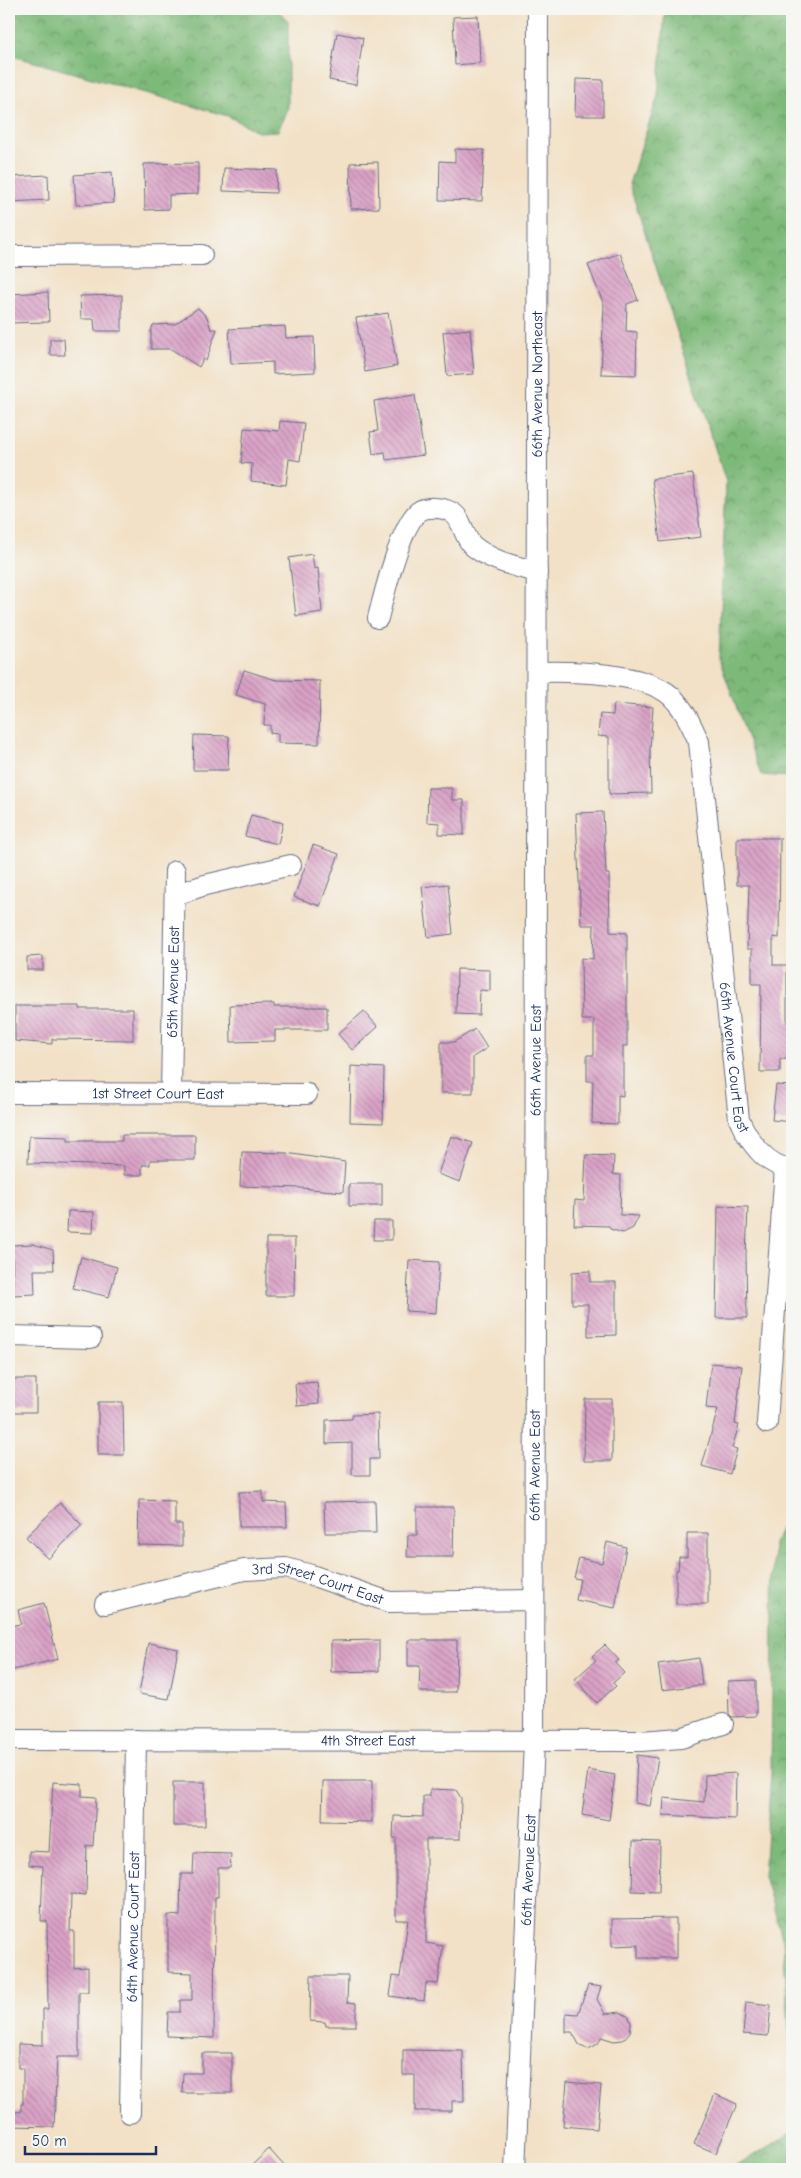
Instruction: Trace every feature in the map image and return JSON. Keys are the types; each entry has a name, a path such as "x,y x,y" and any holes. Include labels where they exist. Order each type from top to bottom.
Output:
{"street":[{"name":"66th Avenue Northeast","path":"536,761 538,9"},
{"path":"9,256 202,255"},
{"path":"378,618 400,544 416,514 423,509 435,508 452,512 458,518 466,537 473,546 494,558 537,572"},
{"name":"66th Avenue Court East","path":"537,672 564,671 608,674 658,688 670,695 681,708 699,742 739,1119 746,1136 759,1151 789,1169 767,1423"},
{"name":"66th Avenue East","path":"515,2169 534,1742 536,761"},
{"path":"175,895 206,885 291,865"},
{"name":"65th Avenue East","path":"171,1092 175,871"},
{"name":"1st Street Court East","path":"9,1093 171,1092 307,1094"},
{"path":"9,1336 91,1338"},
{"name":"3rd Street Court East","path":"105,1604 244,1570 266,1568 286,1568 388,1602 533,1600"},
{"name":"4th Street East","path":"9,1740 534,1742 681,1738 723,1724"},
{"name":"64th Avenue Court East","path":"130,2112 136,1740"}],"green space":[{"path":"9,9 277,9 288,21 288,107 278,131 258,132 228,116 9,55"},
{"path":"665,9 792,9 792,777 761,775 719,659 726,482 629,184 658,96"},
{"path":"792,1518 792,2073 783,1941 764,1876 771,1772 774,1542 784,1520"},
{"path":"792,2132 792,2169 731,2169"}],"building":[{"path":"478,16 480,63 455,65 453,17"},
{"path":"337,33 363,38 356,85 329,80"},
{"path":"576,79 603,80 603,116 575,116"},
{"path":"455,149 484,150 482,201 439,200 440,161 455,162"},
{"path":"378,162 379,208 351,209 350,163"},
{"path":"198,163 198,194 169,195 169,209 145,210 144,164"},
{"path":"224,168 277,170 276,193 223,191"},
{"path":"112,172 114,203 76,205 74,175"},
{"path":"48,175 49,200 9,202 9,177"},
{"path":"620,253 638,300 627,304 626,331 637,332 636,375 601,374 604,305 588,265"},
{"path":"48,292 49,322 9,323 9,294"},
{"path":"122,295 122,331 95,331 94,319 81,319 80,296"},
{"path":"198,308 207,317 211,329 217,329 206,361 203,359 199,367 171,349 151,349 153,325 175,324"},
{"path":"388,313 397,366 365,372 356,318"},
{"path":"285,326 286,338 314,337 315,372 273,374 273,362 231,364 229,329"},
{"path":"470,329 474,374 447,376 443,332"},
{"path":"50,339 64,339 65,355 50,355"},
{"path":"415,395 424,455 386,460 385,452 373,454 370,432 378,431 374,401"},
{"path":"280,421 304,423 300,461 289,459 286,485 251,481 252,464 241,463 244,428 279,431"},
{"path":"693,474 701,537 660,542 652,479"},
{"path":"312,554 314,569 318,568 322,612 296,616 289,558"},
{"path":"244,670 276,680 320,681 319,744 278,743 278,734 270,733 270,725 264,725 265,704 236,695"},
{"path":"614,704 653,707 650,749 651,793 609,794 609,737 598,736 600,714 613,715"},
{"path":"194,735 229,736 228,770 193,770"},
{"path":"428,788 452,788 452,800 464,800 464,835 439,834 439,823 427,822"},
{"path":"603,812 606,874 609,874 610,932 627,933 627,1046 623,1046 623,1096 618,1095 618,1124 592,1123 593,1081 587,1081 587,1055 594,1055 594,1020 582,1020 581,958 593,959 594,925 581,925 576,813"},
{"path":"251,815 283,823 278,844 245,836"},
{"path":"737,838 780,838 779,938 773,937 773,965 787,965 787,1022 792,1022 792,1059 780,1059 780,1072 760,1072 761,984 752,984 752,949 747,949 749,885 737,885"},
{"path":"313,845 339,854 320,906 294,897"},
{"path":"448,884 453,934 428,937 422,887"},
{"path":"43,956 43,970 27,970 27,957"},
{"path":"457,969 490,970 490,991 480,990 479,1015 456,1014"},
{"path":"274,1004 274,1007 327,1007 327,1030 275,1030 275,1041 231,1042 230,1005"},
{"path":"15,1006 80,1006 80,1009 133,1009 133,1040 52,1039 52,1044 15,1041"},
{"path":"364,1011 378,1027 352,1050 338,1034"},
{"path":"475,1029 487,1048 473,1057 473,1093 441,1093 441,1042 454,1042"},
{"path":"351,1066 384,1068 383,1123 350,1122"},
{"path":"776,1085 792,1086 792,1122 772,1120"},
{"path":"122,1135 195,1135 195,1160 150,1160 150,1165 142,1165 142,1175 124,1175 124,1166 28,1163 29,1136 68,1137 68,1141 122,1141"},
{"path":"451,1136 473,1143 460,1182 438,1174"},
{"path":"242,1152 286,1153 345,1162 343,1192 301,1188 240,1186"},
{"path":"586,1155 614,1156 613,1174 621,1175 620,1215 639,1216 633,1228 623,1233 610,1229 609,1226 574,1225 575,1200 584,1201"},
{"path":"349,1184 382,1184 382,1206 349,1206"},
{"path":"718,1206 748,1207 746,1255 747,1318 716,1318"},
{"path":"68,1211 94,1212 93,1233 67,1232"},
{"path":"374,1221 392,1221 392,1240 373,1240"},
{"path":"266,1238 295,1238 294,1296 266,1296"},
{"path":"33,1244 53,1250 54,1270 34,1270 35,1294 13,1295 12,1245"},
{"path":"81,1257 117,1267 109,1297 73,1288"},
{"path":"409,1260 439,1262 436,1313 406,1311"},
{"path":"590,1271 590,1282 616,1282 616,1335 588,1336 588,1304 572,1304 572,1272"},
{"path":"711,1363 742,1366 735,1424 739,1425 732,1448 737,1449 730,1474 702,1466 718,1409 706,1408"},
{"path":"9,1379 36,1379 36,1412 9,1412"},
{"path":"317,1382 319,1404 297,1406 295,1384"},
{"path":"585,1399 612,1399 612,1461 584,1461"},
{"path":"98,1402 123,1402 124,1455 98,1455"},
{"path":"378,1414 379,1459 370,1459 370,1475 352,1475 352,1443 326,1444 326,1420 352,1419 352,1415"},
{"path":"263,1491 263,1502 286,1503 287,1527 239,1527 239,1492"},
{"path":"139,1500 175,1501 175,1524 182,1524 182,1546 138,1545"},
{"path":"375,1501 376,1533 325,1533 324,1502"},
{"path":"60,1503 82,1525 48,1559 26,1537"},
{"path":"417,1507 454,1507 453,1557 407,1557 408,1535 417,1535"},
{"path":"687,1533 708,1533 708,1604 676,1604 676,1570 678,1570 679,1557 687,1557"},
{"path":"607,1542 626,1547 615,1608 576,1600 580,1579 574,1578 579,1558 602,1563"},
{"path":"44,1603 58,1659 9,1671 9,1626 21,1624 18,1610"},
{"path":"379,1640 379,1671 331,1672 331,1641"},
{"path":"408,1640 457,1640 456,1692 419,1692 420,1666 408,1666"},
{"path":"148,1643 178,1649 169,1699 139,1694"},
{"path":"605,1645 619,1660 615,1663 624,1673 613,1683 616,1686 597,1703 575,1679 596,1660 592,1656"},
{"path":"699,1658 702,1685 662,1690 658,1664"},
{"path":"756,1680 756,1716 732,1717 729,1714 728,1681"},
{"path":"637,1755 658,1758 650,1806 635,1803"},
{"path":"588,1770 615,1775 609,1820 582,1815"},
{"path":"736,1773 735,1819 663,1815 664,1798 704,1802 705,1775"},
{"path":"323,1781 372,1781 372,1822 322,1821"},
{"path":"53,1782 82,1784 82,1796 96,1797 93,1846 87,1845 86,1895 71,1894 70,1931 74,1931 74,1968 88,1967 88,1992 79,1992 79,2057 57,2057 54,2127 9,2126 9,2111 21,2112 21,2104 23,2104 23,2068 18,2068 18,2044 43,2045 43,2009 48,2009 47,1921 41,1921 43,1866 29,1865 29,1851 49,1852"},
{"path":"173,1782 205,1782 205,1826 173,1826"},
{"path":"430,1789 456,1790 461,1798 460,1839 426,1839 426,1943 443,1946 438,1984 426,1983 424,2001 390,1996 393,1976 400,1977 408,1920 396,1920 396,1838 393,1838 394,1816 423,1817 423,1796 430,1796"},
{"path":"633,1841 660,1842 659,1892 632,1891"},
{"path":"194,1853 231,1854 230,1868 218,1868 218,1897 215,1897 214,2038 167,2036 168,2012 180,2012 180,2000 192,2000 192,1973 168,1972 168,1915 180,1916 181,1874 193,1874"},
{"path":"676,1918 676,1958 638,1958 638,1945 612,1946 612,1919"},
{"path":"311,1976 348,1976 347,2002 356,2003 356,2026 326,2026 325,2022 310,2021"},
{"path":"588,1985 601,1987 597,1999 605,2014 620,2012 629,2017 631,2023 630,2032 623,2040 614,2041 601,2037 598,2044 588,2049 580,2046 572,2032 566,2032 566,2013 578,2014"},
{"path":"746,2002 771,2005 768,2036 743,2034"},
{"path":"403,2050 463,2051 464,2101 452,2101 452,2111 415,2111 415,2075 403,2075"},
{"path":"202,2053 232,2053 232,2093 182,2093 183,2073 202,2073"},
{"path":"567,2082 601,2085 597,2129 563,2126"},
{"path":"715,2094 737,2104 716,2153 694,2144"},
{"path":"269,2149 287,2169 248,2169"}]}
